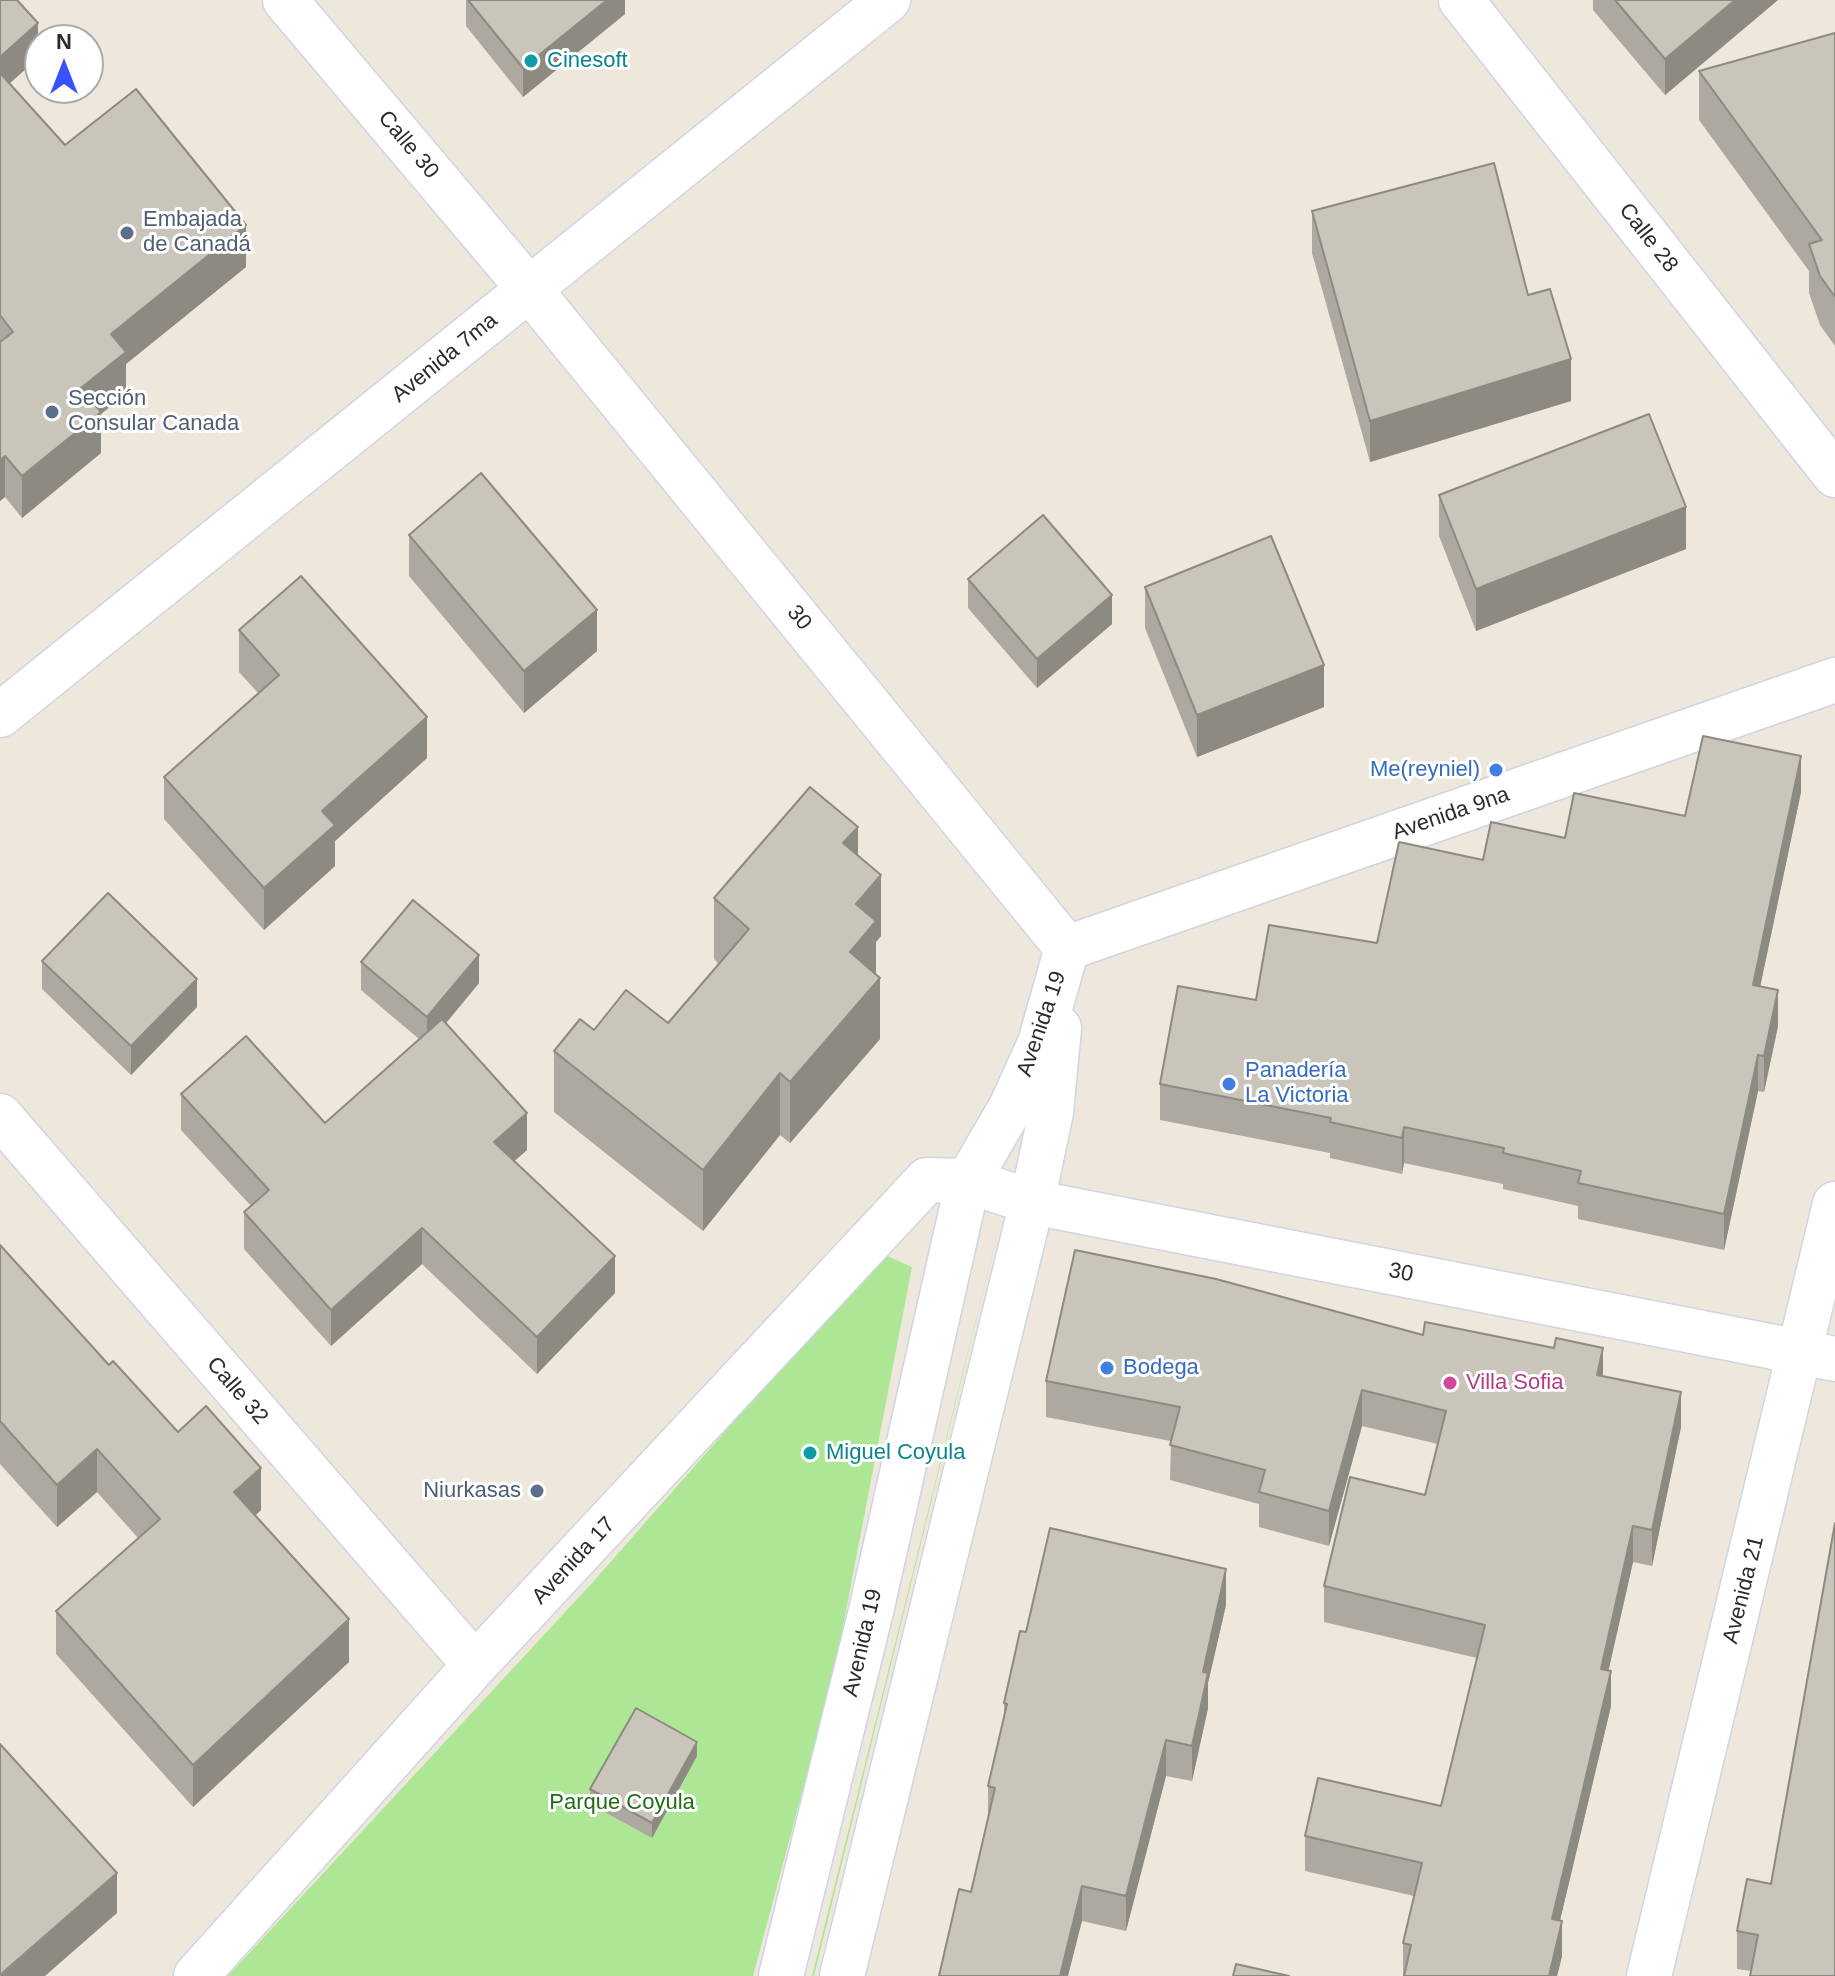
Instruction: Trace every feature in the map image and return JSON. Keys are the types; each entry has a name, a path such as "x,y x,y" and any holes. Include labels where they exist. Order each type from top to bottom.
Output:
{"street":[{"name":"Calle 30","path":"285,0 530,290"},
{"name":"Avenida 7ma","path":"0,715 888,0"},
{"name":"Calle 28","path":"1461,0 1835,475"},
{"name":"30","path":"530,290 1067,948"},
{"name":"Avenida 9na","path":"1067,948 1835,680"},
{"name":"Avenida 19","path":"781,1976 857,1670 968,1181 1011,1107 1040,1043 1067,948"},
{"name":"Avenida 19","path":"842,1976 1032,1202 1051,1112 1067,948"},
{"name":"Calle 32","path":"0,1116 475,1665"},
{"name":"Avenida 17","path":"196,1976 475,1665 927,1180 968,1181"},
{"name":"30","path":"968,1181 1032,1202 1818,1355"},
{"name":"Avenida 21","path":"1649,1976 1818,1355 1835,1204"}],"green space":[{"path":"1006,1199 814,1976 812,1976"},
{"name":"Parque Coyula","path":"885,1255 912,1267 834,1673 753,1976 228,1976 593,1582 859,1279"}],"building":[{"path":"0,0 17,0 38,23 24,24 24,36 0,57"},
{"path":"468,0 607,0 523,68"},
{"path":"1615,0 1735,0 1665,59"},
{"path":"1835,33 1835,297 1820,276 1809,244 1822,240 1699,71"},
{"path":"0,73 24,100 24,104 28,104 65,145 136,89 246,225 111,334 126,352 81,388 101,412 22,476 5,456 0,460 0,342 13,332 0,315"},
{"path":"1494,163 1528,295 1550,289 1571,359 1370,421 1312,211"},
{"path":"1649,414 1686,507 1476,589 1439,495"},
{"path":"481,473 597,610 524,671 409,535"},
{"path":"1043,515 1112,595 1037,659 968,579"},
{"path":"1271,536 1324,665 1197,715 1145,587"},
{"path":"301,576 427,717 322,811 335,825 264,888 164,777 279,675 239,630"},
{"path":"1703,736 1801,756 1753,985 1778,990 1764,1056 1758,1055 1724,1214 1578,1183 1581,1171 1503,1153 1504,1148 1404,1127 1402,1138 1330,1122 1331,1118 1160,1084 1178,986 1256,1000 1269,925 1377,943 1399,842 1483,860 1491,822 1565,838 1574,793 1685,816"},
{"path":"810,787 858,827 843,843 881,875 856,904 876,921 850,952 880,978 790,1082 780,1073 703,1170 554,1051 580,1019 594,1030 626,990 668,1023 749,929 714,898"},
{"path":"108,893 197,979 131,1046 42,961"},
{"path":"413,900 479,955 427,1017 361,962"},
{"path":"442,1019 527,1113 494,1142 615,1256 537,1337 422,1228 331,1310 244,1212 269,1190 181,1094 246,1036 325,1123"},
{"path":"0,1245 109,1365 113,1361 178,1432 206,1406 261,1468 234,1492 349,1619 193,1765 56,1611 160,1519 97,1449 57,1485 0,1421"},
{"path":"1075,1250 1216,1279 1423,1335 1425,1322 1554,1348 1556,1338 1603,1348 1597,1375 1681,1392 1652,1530 1633,1526 1601,1669 1611,1671 1552,1919 1562,1921 1549,1976 1404,1976 1411,1945 1403,1943 1422,1863 1305,1836 1318,1778 1441,1806 1485,1625 1324,1586 1350,1477 1425,1495 1446,1411 1362,1390 1329,1511 1259,1492 1265,1470 1170,1445 1180,1407 1046,1381"},
{"path":"1835,1523 1835,1976 1750,1976 1758,1935 1737,1931 1747,1879 1771,1884"},
{"path":"1050,1528 1226,1569 1203,1672 1208,1673 1192,1746 1166,1740 1126,1896 1082,1886 1060,1976 939,1976 959,1889 971,1892 995,1788 988,1786 1007,1704 1004,1703 1020,1631 1026,1632"},
{"path":"636,1708 697,1742 652,1823 590,1789"},
{"path":"0,1744 117,1873 0,1975"},
{"path":"1236,1964 1289,1976 1233,1976"}],"place":[{"name":"Cinesoft","path":"531,61"},
{"name":"Embajada de Canadá","path":"127,233"},
{"name":"Sección Consular Canada","path":"52,412"},
{"name":"Me(reyniel)","path":"1496,770"},
{"name":"Panadería La Victoria","path":"1229,1084"},
{"name":"Bodega","path":"1107,1368"},
{"name":"Villa Sofia","path":"1450,1383"},
{"name":"Miguel Coyula","path":"810,1453"},
{"name":"Niurkasas","path":"537,1491"}]}
